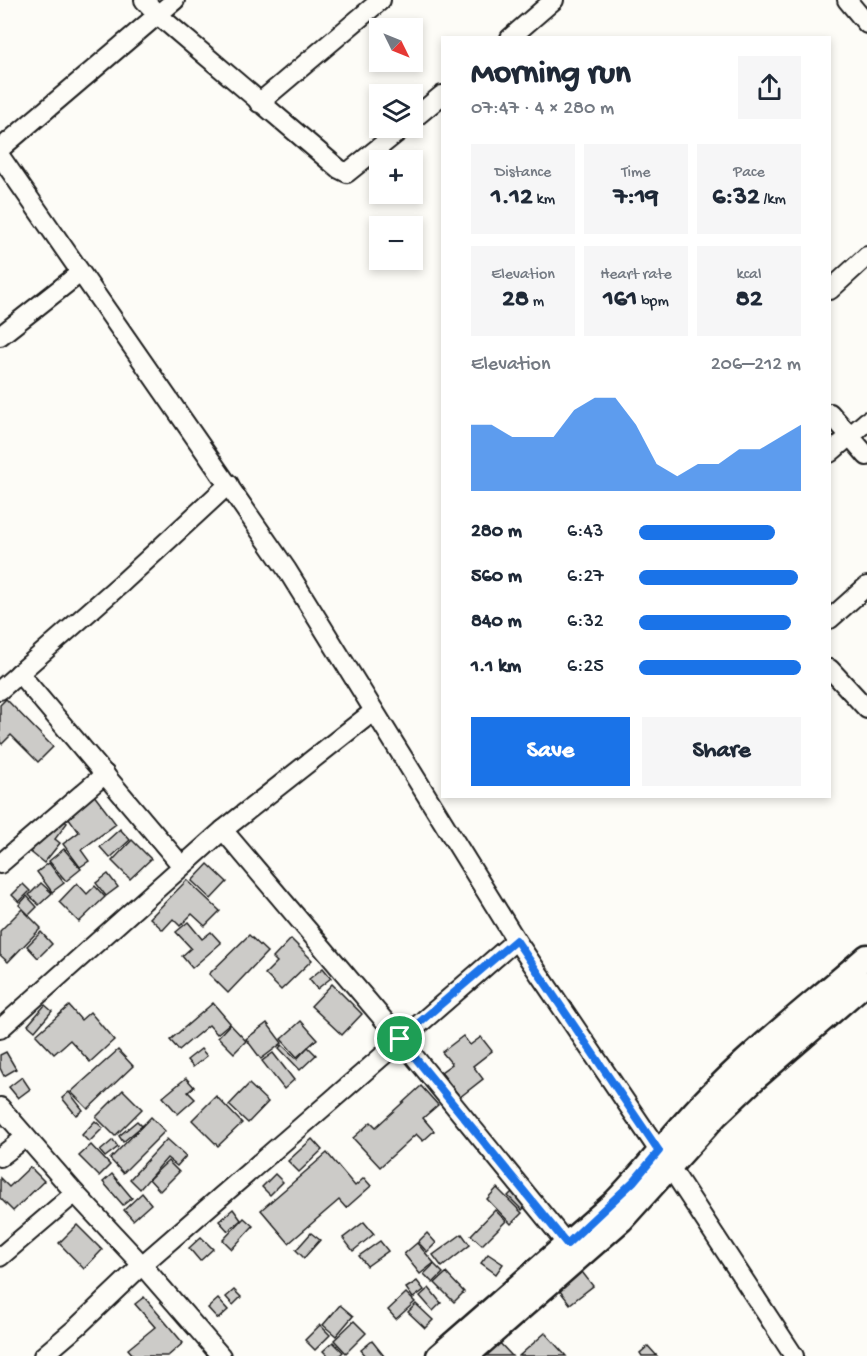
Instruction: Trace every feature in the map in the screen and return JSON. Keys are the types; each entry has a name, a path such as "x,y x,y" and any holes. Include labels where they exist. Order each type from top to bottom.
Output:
{"street":[{"path":"144,0 158,15 259,103 339,169 347,173 391,138"},
{"path":"0,149 175,0"},
{"path":"259,103 381,0"},
{"path":"512,36 554,0"},
{"path":"847,0 867,24"},
{"path":"423,111 441,96"},
{"path":"0,156 287,570 516,940 665,1159 790,1354"},
{"path":"831,289 867,256"},
{"path":"0,336 80,273"},
{"path":"831,414 867,456"},
{"path":"831,452 867,421"},
{"path":"0,690 122,583 228,484"},
{"path":"831,618 867,586"},
{"path":"831,670 867,709"},
{"path":"19,673 182,866"},
{"path":"4,1018 223,830 374,711"},
{"path":"0,864 105,774"},
{"path":"223,830 400,1039 567,1244"},
{"path":"43,1356 142,1265 516,940"},
{"path":"466,1356 622,1220 704,1101 743,1063 867,956"},
{"path":"438,1356 867,982"},
{"path":"0,1107 221,1356"},
{"path":"0,1157 26,1137"},
{"path":"1,1255 75,1193"}],"building":[{"path":"6,699 53,747 38,762 11,735 2,744 0,742 0,705"},
{"path":"90,790 116,824 81,850 89,861 80,867 63,844 79,832 63,810"},
{"path":"57,815 67,823 55,839 60,843 44,863 28,850"},
{"path":"120,829 130,840 110,858 100,847"},
{"path":"132,840 151,859 130,879 112,861"},
{"path":"64,849 81,869 66,881 49,861"},
{"path":"49,863 64,883 52,892 37,872"},
{"path":"208,864 227,882 211,899 192,881"},
{"path":"108,874 118,887 106,896 96,883"},
{"path":"187,880 220,911 205,926 192,914 180,926 173,919 163,930 150,918"},
{"path":"41,883 52,893 39,905 29,895"},
{"path":"77,883 87,894 95,886 105,897 79,922 59,902"},
{"path":"23,884 30,891 19,902 12,895"},
{"path":"27,896 37,907 29,915 19,905"},
{"path":"22,909 41,928 8,962 0,955 0,931"},
{"path":"188,922 202,939 211,932 221,943 192,968 182,956 191,948 176,932"},
{"path":"41,932 52,944 38,958 27,946"},
{"path":"249,935 267,952 228,993 209,974"},
{"path":"291,939 312,960 281,990 265,974 277,962 273,958"},
{"path":"323,968 331,978 317,989 309,979"},
{"path":"332,984 362,1014 342,1035 311,1006"},
{"path":"213,1003 230,1023 217,1034 209,1025 179,1050 170,1040"},
{"path":"45,1005 52,1011 35,1031 28,1025"},
{"path":"69,1006 81,1020 90,1012 114,1040 90,1062 70,1040 54,1054 36,1035"},
{"path":"301,1021 317,1039 297,1057 281,1039"},
{"path":"267,1023 282,1043 261,1059 246,1039"},
{"path":"230,1024 246,1041 234,1053 218,1037"},
{"path":"463,1036 470,1045 481,1037 492,1051 473,1066 483,1079 460,1097 441,1072 452,1064 442,1052"},
{"path":"282,1045 297,1059 308,1047 316,1055 300,1070 279,1048"},
{"path":"201,1049 207,1056 193,1067 187,1060"},
{"path":"118,1050 133,1066 88,1109 71,1092"},
{"path":"6,1052 16,1069 4,1076 0,1068 0,1055"},
{"path":"273,1053 294,1080 284,1089 262,1061"},
{"path":"22,1077 30,1089 18,1098 9,1087"},
{"path":"186,1078 194,1087 188,1092 195,1099 178,1114 163,1097"},
{"path":"249,1084 268,1102 248,1123 229,1105"},
{"path":"421,1086 438,1105 423,1118 434,1131 423,1141 416,1134 380,1167 353,1138 371,1122 376,1127"},
{"path":"123,1090 142,1109 115,1136 96,1117"},
{"path":"69,1092 83,1110 76,1115 62,1098"},
{"path":"216,1096 242,1123 218,1146 192,1120"},
{"path":"151,1117 165,1131 123,1173 110,1159"},
{"path":"95,1121 103,1128 89,1142 82,1135"},
{"path":"137,1121 142,1126 123,1142 119,1136"},
{"path":"167,1139 186,1156 177,1166 167,1158 140,1189 130,1179"},
{"path":"312,1139 322,1150 299,1172 288,1161"},
{"path":"113,1140 118,1147 105,1157 100,1151"},
{"path":"91,1145 110,1165 99,1176 79,1156"},
{"path":"327,1153 355,1186 364,1178 371,1186 346,1208 339,1200 289,1243 261,1210"},
{"path":"168,1161 179,1172 160,1191 149,1179"},
{"path":"30,1167 44,1181 13,1211 0,1198 0,1178 9,1187"},
{"path":"112,1174 132,1198 123,1205 103,1182"},
{"path":"275,1174 283,1182 270,1195 262,1187"},
{"path":"497,1188 522,1213 511,1224 487,1199"},
{"path":"514,1190 528,1204 522,1210 508,1196"},
{"path":"142,1193 151,1204 133,1220 124,1210"},
{"path":"233,1209 241,1220 228,1231 219,1221"},
{"path":"495,1210 506,1221 482,1245 471,1235"},
{"path":"244,1218 253,1226 232,1249 223,1240"},
{"path":"364,1222 374,1234 353,1251 343,1238"},
{"path":"77,1225 102,1250 84,1269 59,1243"},
{"path":"311,1233 320,1240 304,1258 296,1250"},
{"path":"427,1233 436,1243 427,1252 418,1242"},
{"path":"462,1234 470,1245 442,1267 433,1255"},
{"path":"201,1237 213,1249 200,1261 189,1248"},
{"path":"380,1241 388,1251 367,1266 359,1256"},
{"path":"417,1243 434,1263 420,1274 404,1254"},
{"path":"488,1254 503,1264 496,1274 481,1263"},
{"path":"434,1264 443,1273 433,1283 424,1274"},
{"path":"579,1268 593,1286 570,1304 556,1286"},
{"path":"446,1273 464,1292 454,1302 435,1283"},
{"path":"417,1281 424,1290 413,1298 406,1288"},
{"path":"429,1288 441,1303 433,1311 420,1296"},
{"path":"234,1290 241,1297 233,1305 226,1297"},
{"path":"406,1293 415,1302 396,1319 388,1310"},
{"path":"144,1297 183,1343 168,1356 134,1356 128,1349 155,1327 135,1304"},
{"path":"218,1299 228,1310 218,1319 208,1308"},
{"path":"416,1304 433,1320 425,1328 408,1312"},
{"path":"340,1305 353,1316 336,1336 323,1325"},
{"path":"354,1321 366,1333 346,1353 334,1340"},
{"path":"320,1325 330,1335 315,1350 305,1340"},
{"path":"545,1333 566,1356 519,1356"},
{"path":"496,1339 512,1356 477,1356"},
{"path":"372,1341 384,1356 366,1356 361,1350"},
{"path":"333,1342 343,1352 339,1356 328,1356 323,1351"},
{"path":"648,1346 657,1356 642,1356 640,1353"}],"route":[{"path":"516,940 659,1151 612,1204 567,1244 400,1039 516,940"}]}
